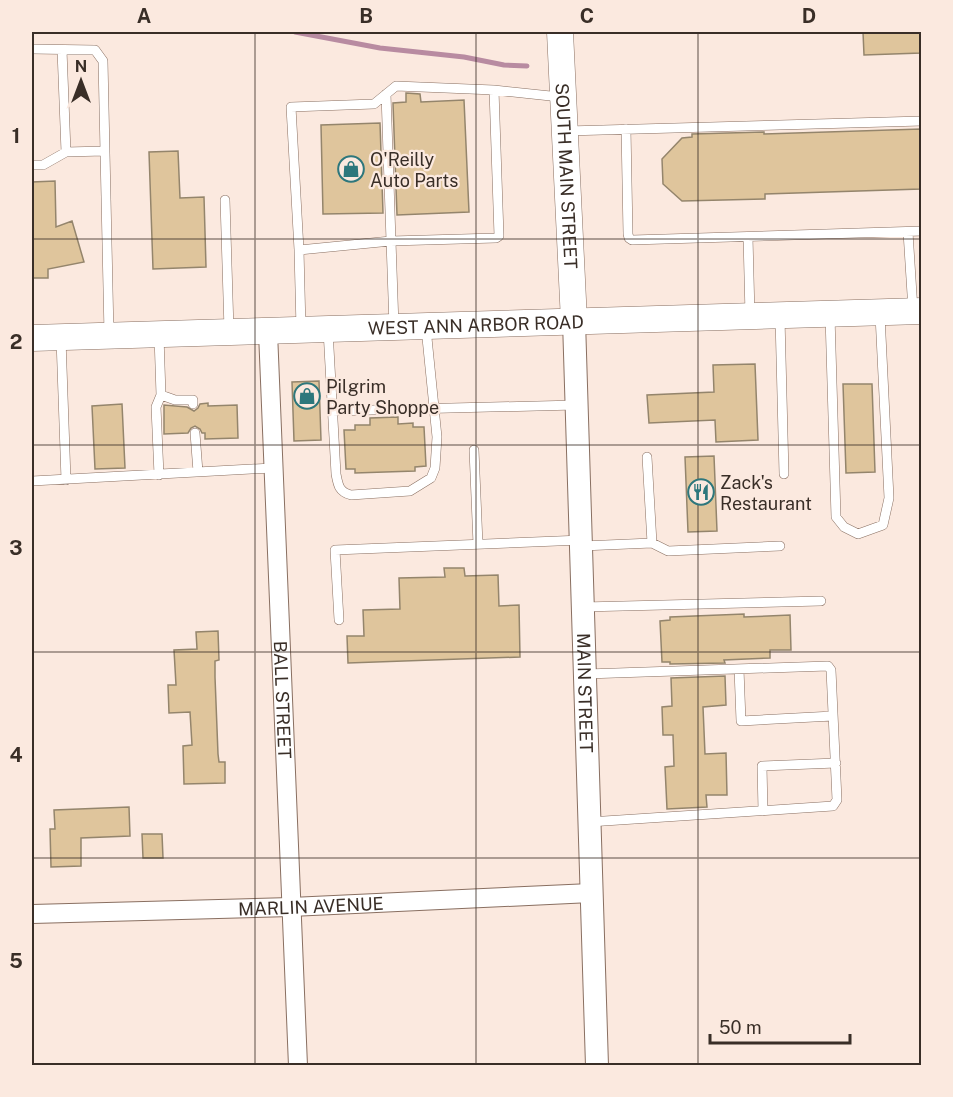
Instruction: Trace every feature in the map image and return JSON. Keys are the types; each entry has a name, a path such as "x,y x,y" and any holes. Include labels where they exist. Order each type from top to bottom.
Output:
{"main road":[{"name":"SOUTH MAIN STREET","path":"560,32 574,321"},
{"name":"WEST ANN ARBOR ROAD","path":"32,338 917,311"}],"street":[{"name":"MAIN STREET","path":"574,321 597,1065"},
{"name":"BALL STREET","path":"268,332 298,1065"},
{"name":"MARLIN AVENUE","path":"32,914 291,907 591,893"}],"lane":[{"path":"32,49 95,50 103,61 109,334"},
{"path":"62,50 66,152"},
{"path":"301,330 291,107 374,104 396,86 494,90 563,97"},
{"path":"299,250 391,241 496,238 499,236 494,90"},
{"path":"386,94 394,328"},
{"path":"565,131 921,121"},
{"path":"626,129 629,238 632,240 921,231"},
{"path":"32,165 42,165 66,152 105,151"},
{"path":"225,200 229,332"},
{"path":"908,232 917,311"},
{"path":"748,237 750,316"},
{"path":"830,314 836,518 844,527 858,534 882,525 888,498 879,313"},
{"path":"780,315 784,474"},
{"path":"328,330 336,474 339,488 343,493 351,495 410,491 431,478 437,452 426,327"},
{"path":"159,334 161,395 156,406 159,475"},
{"path":"61,337 66,480"},
{"path":"161,395 176,400 193,400 194,404"},
{"path":"332,411 577,405"},
{"path":"195,433 198,472"},
{"path":"474,450 478,544"},
{"path":"647,457 652,543"},
{"path":"32,482 273,468"},
{"path":"339,620 335,550 478,544 582,543 652,543 668,551 780,546"},
{"path":"583,607 820,601"},
{"path":"585,674 828,666 831,670 836,763 837,800 833,806 589,822"},
{"path":"739,669 741,721 833,716"},
{"path":"763,811 762,766 836,763"}],"building":[{"path":"863,32 921,32 921,53 864,55"},
{"path":"406,93 420,94 421,102 464,100 469,212 397,215 393,103 406,102"},
{"name":"O'Reilly Auto Parts","path":"380,123 383,213 323,214 321,125"},
{"path":"921,129 921,189 765,194 765,199 682,201 663,184 662,159 682,138 692,137 692,134"},
{"path":"178,151 180,198 204,197 206,267 153,269 149,152"},
{"path":"55,181 56,227 72,221 84,262 48,269 48,278 32,278 32,182"},
{"path":"755,364 758,440 716,442 715,420 649,423 647,395 714,392 713,365"},
{"path":"319,381 321,440 294,441 292,382"},
{"path":"843,384 872,384 875,472 846,473"},
{"path":"208,403 208,406 237,405 238,438 205,439 205,433 195,426 188,433 164,434 164,405 187,407 194,411 200,404"},
{"path":"122,404 125,468 95,469 92,406"},
{"path":"398,417 398,424 413,423 413,427 424,427 426,466 415,467 415,471 355,473 355,469 346,469 344,430 355,430 355,425 370,425 370,418"},
{"path":"714,456 717,531 688,532 685,457"},
{"path":"444,568 464,568 465,576 498,575 499,606 519,605 520,657 348,663 347,636 364,636 363,610 400,609 399,578 445,577"},
{"path":"744,614 744,617 790,615 791,650 770,650 770,658 724,660 725,663 670,664 670,662 662,662 660,621 670,620 670,617"},
{"path":"218,631 219,660 215,661 215,677 218,754 219,762 225,762 225,783 184,784 183,746 192,745 190,712 169,713 168,685 176,685 174,650 197,649 196,632"},
{"path":"725,676 726,705 703,707 705,754 726,753 727,795 706,795 707,807 667,809 665,767 674,766 673,735 663,735 662,707 672,706 671,678"},
{"path":"129,807 130,836 81,838 81,866 51,867 50,829 55,829 54,810"},
{"path":"142,834 162,834 163,858 143,858"}],"waterway":[{"path":"295,32 380,48 464,57 504,65 527,66"}],"place":[{"name":"O'Reilly Auto Parts","path":"351,169"},
{"name":"Pilgrim Party Shoppe","path":"307,396"},
{"name":"Zack's Restaurant","path":"701,492"}]}
